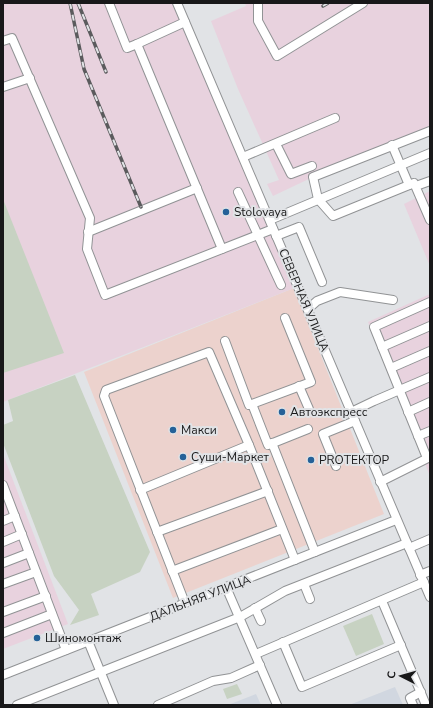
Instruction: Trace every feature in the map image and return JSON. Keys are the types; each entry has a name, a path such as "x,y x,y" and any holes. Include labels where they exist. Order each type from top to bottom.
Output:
{"street":[{"path":"109,3 127,48 185,22"},
{"name":"СЕВЕРНАЯ УЛИЦА","path":"177,3 430,597"},
{"path":"258,3 258,21 277,56 363,3"},
{"path":"3,41 12,38 90,218 87,249 105,295 257,235 300,227 322,282"},
{"path":"137,44 222,249"},
{"path":"3,87 30,78"},
{"path":"243,157 335,118"},
{"path":"430,131 313,177 318,199 333,216 412,186 430,181"},
{"path":"276,144 291,174 312,166"},
{"path":"392,145 400,165 430,220"},
{"path":"270,220 310,205 318,199 430,153"},
{"path":"88,232 197,188"},
{"path":"238,192 257,235 282,285"},
{"path":"308,309 317,301 340,292 392,300"},
{"path":"380,482 429,458 418,436 374,327 430,302"},
{"path":"225,341 249,405 311,382 285,318"},
{"path":"382,347 430,326"},
{"path":"391,368 430,351"},
{"path":"185,603 104,396 106,390 209,352 249,445 295,560"},
{"path":"351,412 430,377"},
{"path":"299,386 309,409"},
{"path":"408,412 430,402"},
{"path":"252,404 268,446 308,429"},
{"path":"336,466 323,434 354,421"},
{"path":"418,436 430,431"},
{"path":"272,443 315,552"},
{"path":"140,490 249,445"},
{"path":"3,485 6,499 15,516 66,650"},
{"path":"157,532 268,491"},
{"path":"3,521 15,516"},
{"name":"ДАЛЬНЯЯ УЛИЦА","path":"3,675 396,520"},
{"path":"172,571 282,528"},
{"path":"3,542 22,534"},
{"path":"17,705 240,617 285,591 408,545 430,539"},
{"path":"3,563 29,553"},
{"path":"256,654 382,601 422,578 430,571"},
{"path":"3,584 36,572"},
{"path":"304,584 310,599"},
{"path":"226,587 277,705"},
{"path":"3,612 46,596"},
{"path":"382,601 426,705"},
{"path":"255,608 261,621"},
{"path":"3,633 52,614"},
{"path":"88,641 114,705"},
{"path":"283,642 302,687 401,645"},
{"path":"158,705 213,681 230,678 260,665"},
{"path":"413,705 410,698 421,692"}],"shaded area":[{"path":"3,3 172,3 294,288 3,402"},
{"path":"245,3 430,3 430,131 313,177 273,196 267,184 279,180 238,89 211,21 246,6"},
{"path":"430,191 430,266 404,204"},
{"path":"294,288 384,514 173,598 84,372"},
{"path":"430,294 430,476 368,322"},
{"path":"3,454 68,624 3,649"},
{"path":"395,687 403,705 349,705"},
{"path":"256,694 261,705 228,705"}],"green space":[{"path":"3,199 64,353 3,373"},
{"path":"75,375 150,552 140,572 91,594 99,615 70,625 79,610 54,576 3,443 3,425 13,421 8,400"},
{"path":"372,614 384,644 356,656 343,626"},
{"path":"237,684 242,694 227,699 223,689"}],"railway":[{"path":"70,3 84,69 141,207"},
{"path":"78,3 106,72"},
{"path":"323,6 328,3"}],"place":[{"name":"Stolovaya","path":"226,212"},
{"name":"Автоэкспресс","path":"282,412"},
{"name":"Макси","path":"173,430"},
{"name":"Суши-Маркет","path":"183,457"},
{"name":"PROТЕКТОР","path":"311,460"},
{"name":"Шиномонтаж","path":"37,638"}]}
